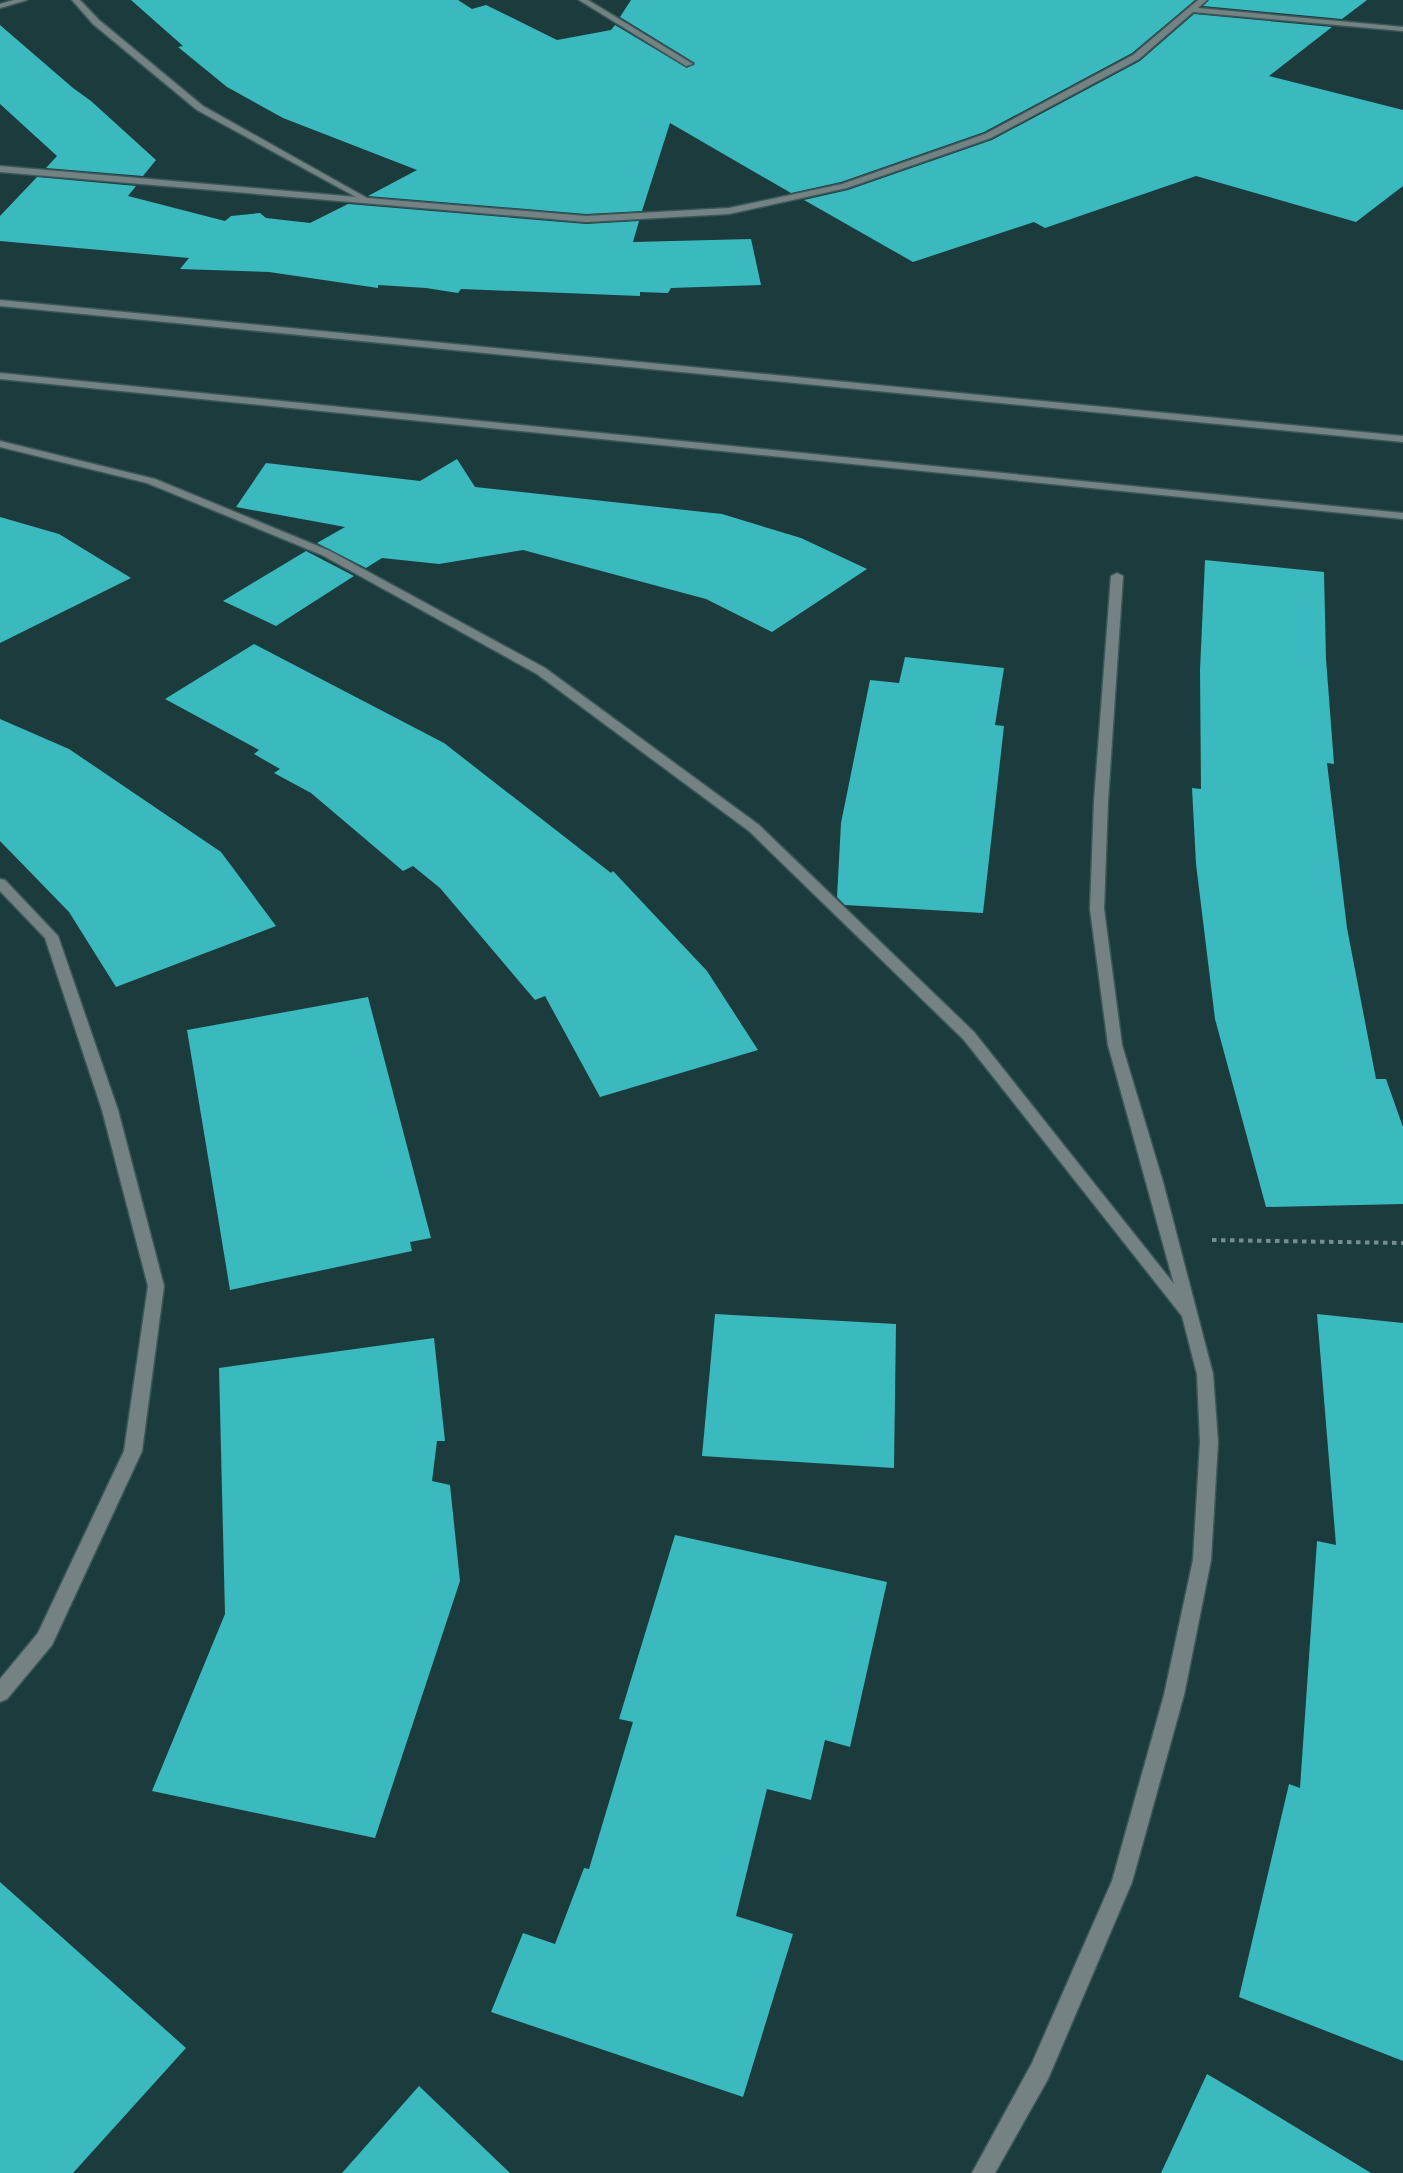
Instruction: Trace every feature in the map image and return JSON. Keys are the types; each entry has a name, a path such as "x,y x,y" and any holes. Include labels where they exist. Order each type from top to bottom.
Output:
{"street":[{"path":"0,6 23,0"},
{"path":"76,0 96,22 200,108 369,200"},
{"path":"583,0 689,64"},
{"path":"0,169 586,219 729,211 844,186 988,136 1136,57 1203,0"},
{"path":"1191,10 1403,29"},
{"path":"0,303 1403,440"},
{"path":"0,376 1403,516"},
{"path":"0,444 151,481 326,553 550,678 754,828 969,1036 1189,1316"},
{"path":"983,2173 1040,2071 1122,1882 1174,1695 1202,1560 1209,1443 1205,1374 1170,1239 1115,1045 1097,909 1101,801 1117,576"},
{"path":"0,883 51,936 110,1110 156,1286 133,1451 45,1639 0,1693"}],"path":[{"path":"1170,1239 1403,1243"}],"building":[{"path":"131,0 458,0 472,9 486,5 557,40 611,30 615,25 687,68 695,63 620,17 631,0 1195,0 1132,53 984,132 841,182 791,193 670,123 642,211 586,214 368,196 417,170 283,118 227,87 178,47 183,46"},
{"path":"1209,0 1367,0 1342,19 1203,6"},
{"path":"1194,14 1332,27 1269,76 1403,110 1403,186 1356,222 1196,176 1045,228 1034,222 913,262 804,200 848,190 992,140 1140,61"},
{"path":"0,25 91,101 156,160 143,176 46,168 57,156 0,104"},
{"path":"37,177 136,186 128,196 225,221 231,216 260,213 266,218 310,223 348,204 586,224 639,221 633,242 751,239 761,285 671,288 668,293 640,292 640,296 461,289 458,293 378,285 378,288 269,272 180,269 189,258 0,241 0,216"},
{"path":"457,459 475,487 722,514 801,538 867,569 772,632 706,599 523,550 439,564 382,558 366,568 317,543 345,527 236,507 266,463 420,481"},
{"path":"0,517 59,534 131,578 0,643"},
{"path":"306,551 354,576 276,626 223,601"},
{"path":"1205,560 1324,572 1326,659 1334,764 1327,763 1347,928 1376,1079 1386,1079 1403,1127 1403,1204 1266,1207 1215,1019 1196,864 1192,788 1201,789 1200,670"},
{"path":"254,644 444,743 611,873 613,871 707,971 758,1050 600,1097 545,996 535,1000 440,888 413,866 403,871 311,793 274,773 280,769 254,754 259,750 165,699"},
{"path":"905,657 1004,668 995,725 1004,726 983,913 845,905 837,897 841,823 870,680 899,683"},
{"path":"0,719 69,749 221,852 276,926 116,987 69,912 0,841"},
{"path":"368,997 431,1238 410,1242 412,1251 230,1290 187,1030"},
{"path":"715,1314 896,1324 894,1468 702,1456"},
{"path":"1317,1314 1403,1323 1403,2061 1239,1997 1289,1784 1300,1788 1317,1541 1336,1545"},
{"path":"434,1338 445,1441 437,1441 432,1481 450,1485 460,1581 375,1838 152,1791 225,1614 219,1368"},
{"path":"675,1535 887,1582 850,1747 825,1740 811,1800 767,1789 736,1916 793,1934 743,2097 491,2012 523,1933 555,1944 584,1868 589,1869 633,1722 619,1719"},
{"path":"0,1882 186,2048 73,2173 0,2173"},
{"path":"1207,2074 1246,2097 1371,2173 1161,2173"},
{"path":"419,2086 510,2173 342,2173"}]}
